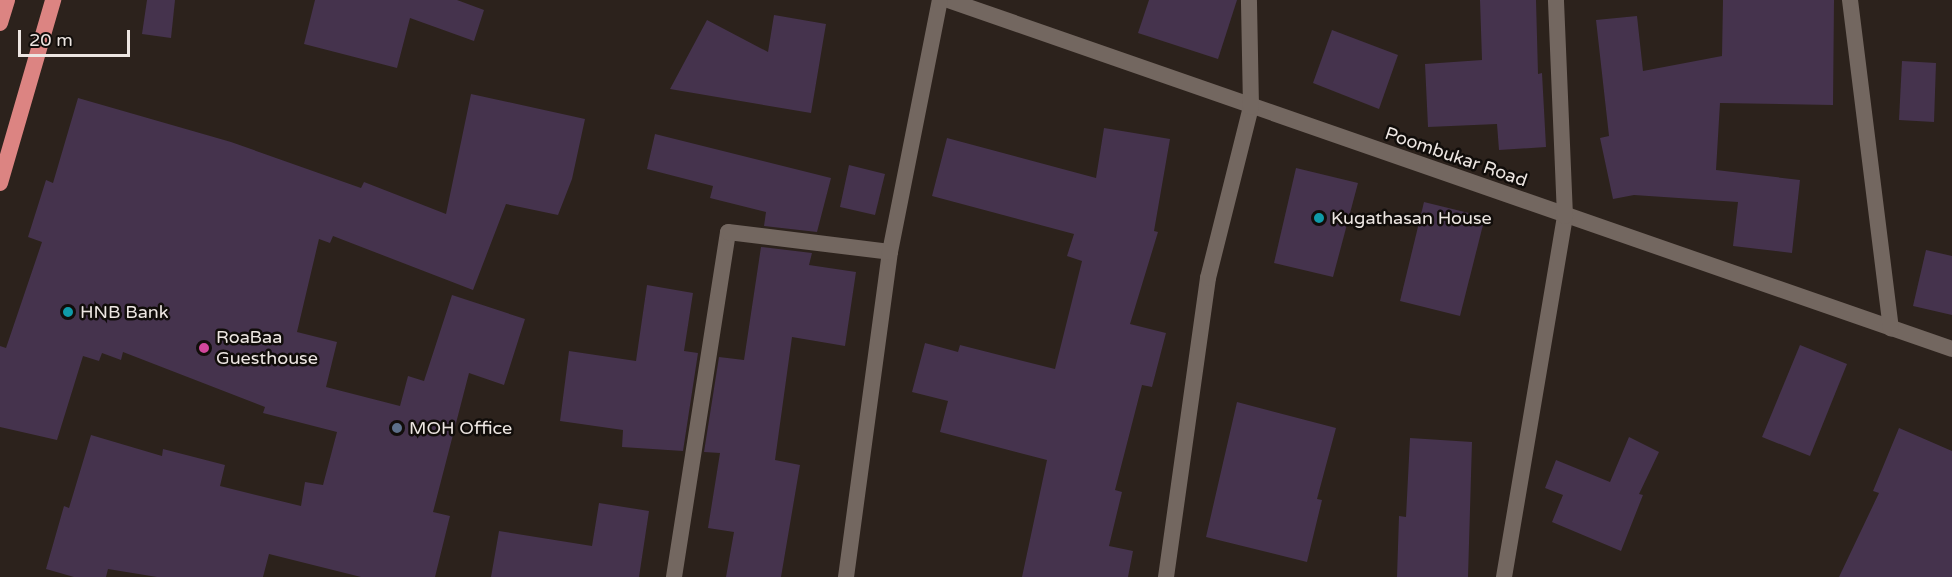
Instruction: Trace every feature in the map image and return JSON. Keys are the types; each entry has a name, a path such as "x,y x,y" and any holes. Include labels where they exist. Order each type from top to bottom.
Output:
{"highway":[{"path":"0,23 7,0"},
{"path":"0,183 52,0"}],"street":[{"path":"846,577 891,252 940,0"},
{"name":"Poombukar Road","path":"948,0 1952,349"},
{"path":"1166,577 1208,278 1251,107 1249,0"},
{"path":"1504,577 1565,216 1556,0"},
{"path":"1850,0 1891,328"},
{"path":"674,577 728,232 891,252"}],"building":[{"path":"147,0 175,0 171,38 142,34"},
{"path":"315,0 457,0 484,10 474,41 410,18 397,68 304,44"},
{"path":"1149,0 1237,0 1218,59 1138,33"},
{"path":"1480,0 1536,0 1538,74 1542,73 1546,147 1499,150 1497,124 1428,127 1425,64 1482,60"},
{"path":"1723,0 1834,0 1833,105 1720,103 1716,170 1800,180 1792,253 1733,246 1738,202 1634,195 1613,199 1600,138 1609,136 1596,20 1637,16 1643,71 1722,56"},
{"path":"774,15 826,24 811,113 670,89 707,20 768,52"},
{"path":"1332,30 1398,55 1379,109 1313,83"},
{"path":"1902,61 1936,63 1934,122 1899,120"},
{"path":"471,94 585,119 572,179 558,215 506,204 473,290 333,236 330,243 319,239 297,332 337,342 326,387 400,406 408,376 424,381 452,295 525,319 504,385 469,373 433,512 450,516 435,577 361,577 269,554 263,577 157,577 108,569 106,577 74,577 46,569 64,506 69,508 91,435 162,456 163,449 225,465 220,486 301,506 305,482 323,485 337,432 263,413 265,407 123,352 121,360 102,353 99,361 83,356 57,440 0,427 0,346 6,348 42,242 28,237 46,180 53,183 78,98 231,142 361,188 364,182 446,214"},
{"path":"1104,128 1170,139 1154,231 1158,232 1130,324 1166,333 1152,387 1142,385 1115,490 1122,492 1109,546 1133,551 1128,577 1022,577 1047,460 940,432 948,401 912,392 925,343 958,352 960,345 1055,369 1082,261 1067,256 1074,234 932,196 947,138 1096,178"},
{"path":"655,134 831,178 817,232 764,226 766,212 710,198 713,186 647,169"},
{"path":"849,165 885,174 875,215 840,207"},
{"name":"Kugathasan House","path":"1296,168 1358,183 1333,277 1274,263"},
{"path":"1424,202 1485,217 1460,316 1400,301"},
{"path":"761,247 812,253 809,265 856,272 845,346 792,337 775,460 800,465 781,577 726,577 734,532 708,528 720,453 704,452 719,357 744,360"},
{"path":"1926,250 1952,256 1952,315 1913,306"},
{"path":"647,285 693,293 684,351 698,353 683,451 622,447 623,430 560,421 569,351 636,361"},
{"path":"1800,345 1847,364 1810,456 1762,437"},
{"path":"1237,402 1336,428 1317,499 1322,500 1307,562 1206,537"},
{"path":"1899,428 1952,451 1952,577 1839,577 1879,493 1873,491"},
{"path":"1629,437 1659,452 1639,494 1643,495 1621,551 1552,522 1563,495 1545,488 1556,460 1610,482"},
{"path":"1410,438 1472,442 1468,577 1397,577 1399,516 1406,517"},
{"path":"599,503 649,511 639,577 491,577 499,531 592,546"}],"place":[{"name":"Kugathasan House","path":"1319,218"},
{"name":"HNB Bank","path":"68,312"},
{"name":"RoaBaa Guesthouse","path":"204,348"},
{"name":"MOH Office","path":"397,428"}]}
